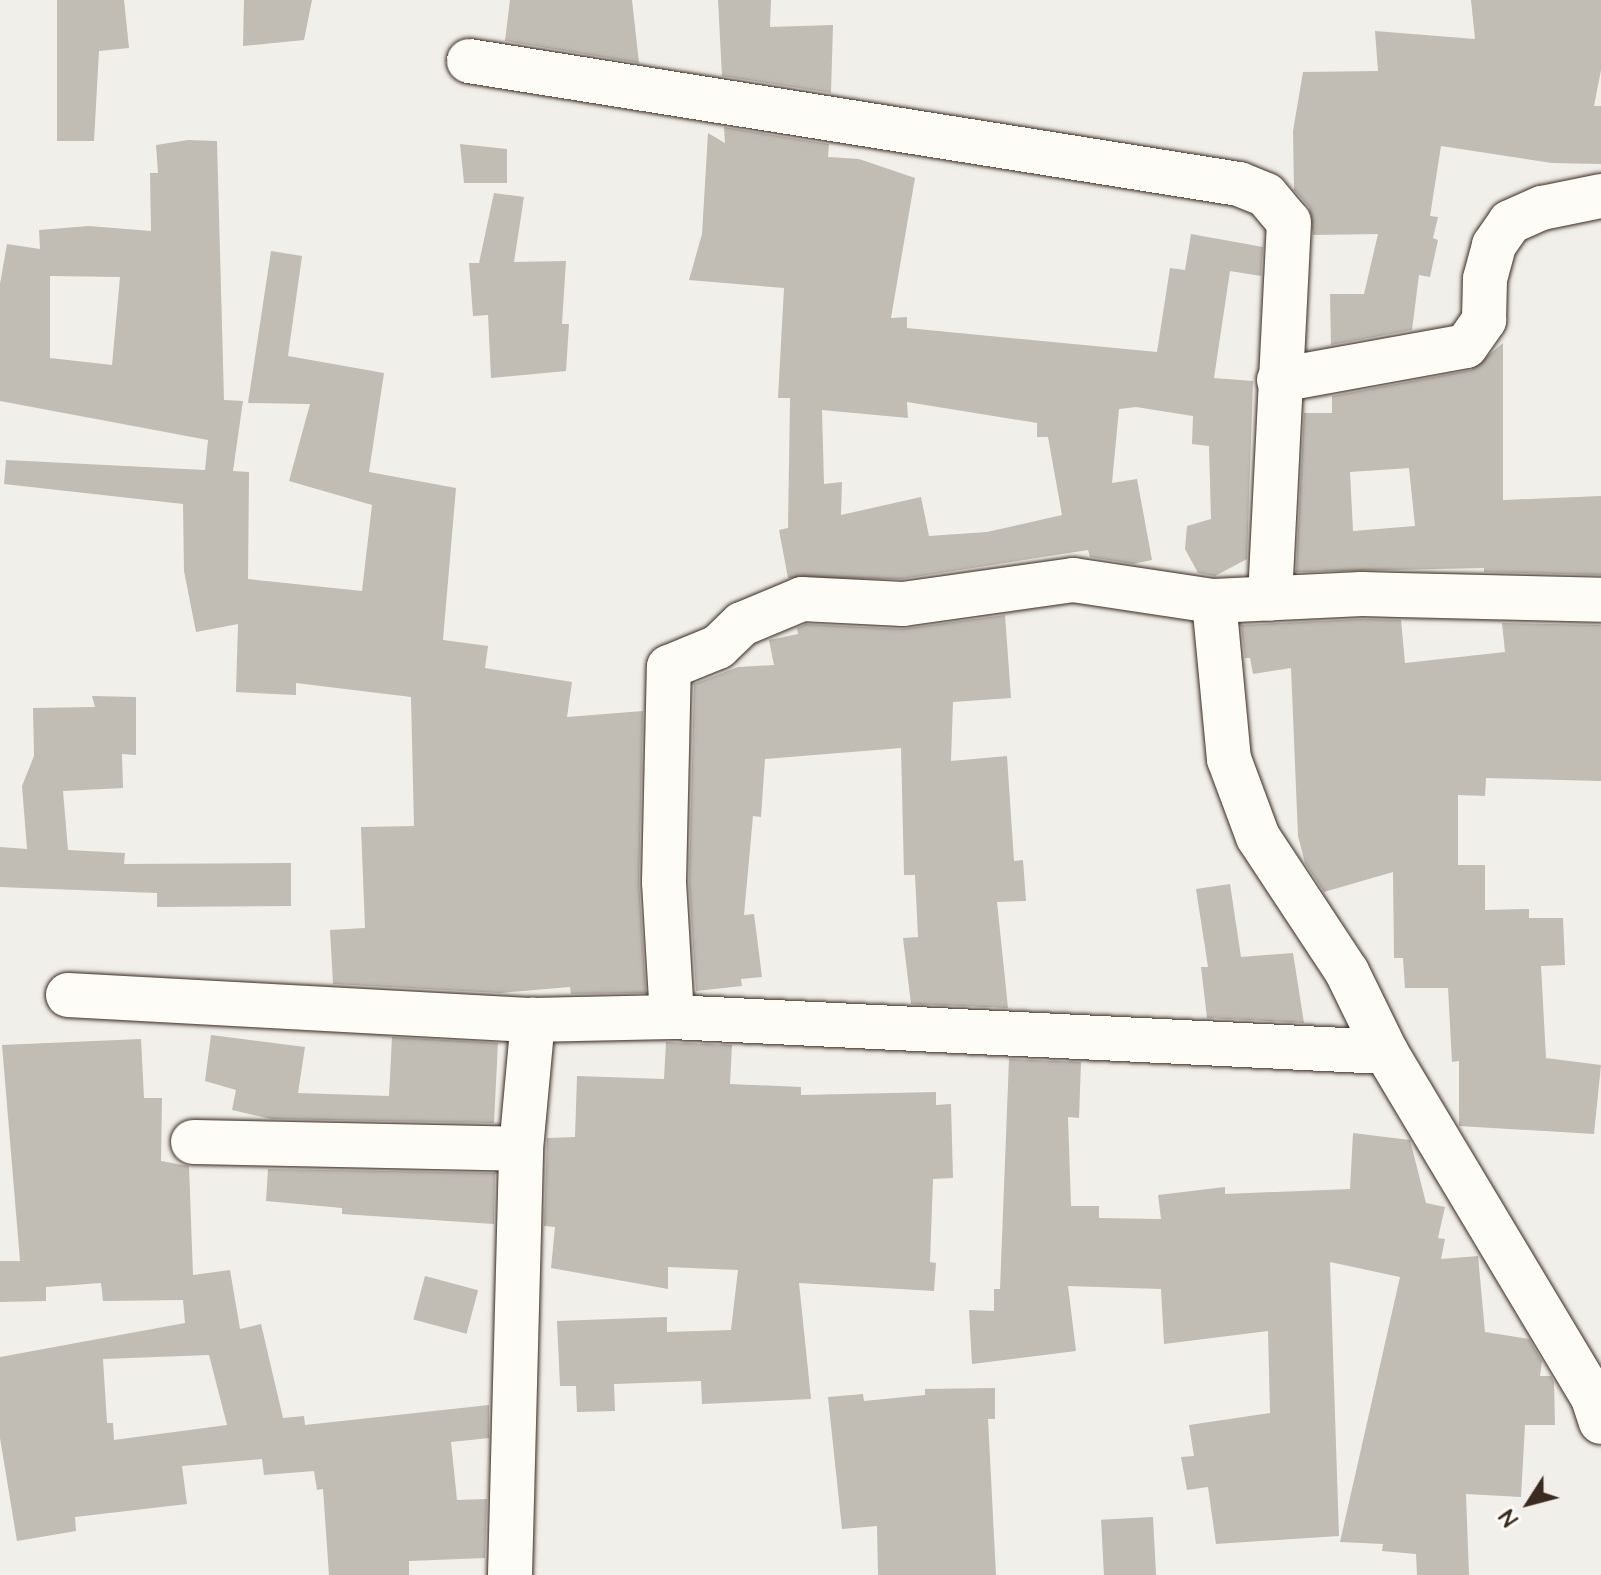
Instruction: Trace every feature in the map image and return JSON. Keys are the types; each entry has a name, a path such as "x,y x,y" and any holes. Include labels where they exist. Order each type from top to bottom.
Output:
{"street":[{"path":"469,61 1239,184 1266,195 1289,222 1270,599"},
{"path":"1279,380 1466,346 1484,320 1485,279 1494,245 1510,222 1542,208 1601,196"},
{"path":"672,1017 664,882 669,667 718,647 742,624 802,599 903,604 1073,580 1214,601 1362,594 1601,600"},
{"path":"1214,601 1229,759 1258,837 1347,972 1386,1052 1593,1398 1601,1422"},
{"path":"68,995 533,1020 672,1017 1386,1052"},
{"path":"510,1575 521,1149 533,1020"},
{"path":"193,1142 521,1149"}],"building":[{"path":"57,0 124,0 129,48 99,51 94,141 57,141"},
{"path":"244,0 312,0 304,40 243,46"},
{"path":"510,0 632,0 639,63 505,41"},
{"path":"718,0 771,0 770,27 833,25 831,93 722,76"},
{"path":"1471,0 1601,0 1601,70 1594,106 1601,106 1601,164 1552,163 1441,146 1430,216 1438,217 1433,238 1438,240 1430,277 1419,275 1412,330 1331,345 1330,294 1364,294 1378,234 1313,235 1309,207 1294,190 1293,131 1303,72 1378,71 1375,31 1475,39"},
{"path":"724,127 829,144 828,157 859,159 915,178 891,318 907,317 907,328 1157,352 1170,268 1185,270 1191,234 1263,247 1261,276 1230,271 1214,378 1253,381 1247,559 1215,576 1198,573 1185,549 1187,526 1211,519 1209,446 1192,444 1193,416 1136,407 1119,409 1112,483 1137,479 1152,560 1133,564 1090,557 1088,550 902,579 788,578 779,530 788,528 790,398 778,398 784,288 689,280 702,234 708,133 725,143","holes":["907,402 1037,423 1037,437 1048,437 1062,515 987,532 929,536 921,497 841,515 842,482 824,484 822,410 908,418"]},
{"path":"188,140 217,141 224,400 243,401 233,471 249,472 248,579 362,591 372,505 289,481 310,404 248,403 271,251 302,256 288,356 384,373 369,472 456,488 443,640 488,646 485,668 572,682 567,717 643,711 639,882 646,993 571,994 570,987 500,993 333,984 330,930 365,928 361,827 414,826 411,697 296,683 296,695 236,692 238,624 196,632 184,571 183,504 4,484 6,460 205,470 208,440 0,401 0,284 7,244 40,249 39,230 89,226 151,231 150,173 158,173 156,145","holes":["50,276 120,277 112,365 50,358"]},
{"path":"460,144 507,149 507,183 464,183"},
{"path":"494,193 524,197 514,262 566,261 562,324 569,324 566,371 491,378 488,315 473,316 469,263 479,263"},
{"path":"1503,343 1503,500 1601,496 1601,575 1484,572 1484,568 1296,572 1304,413 1332,413 1332,396 1471,370","holes":["1409,468 1415,526 1353,531 1350,472"]},
{"path":"1005,615 1011,698 953,702 951,761 1007,756 1014,861 1023,860 1026,901 997,902 1008,1008 911,1004 903,938 918,937 915,875 904,875 901,748 765,759 761,817 753,816 744,915 754,914 762,977 741,979 742,986 696,991 689,882 694,684 738,667 774,665 769,640 798,634 797,628 806,624 902,629"},
{"path":"1401,620 1405,663 1505,652 1502,623 1601,625 1601,781 1486,778 1485,796 1458,795 1458,865 1485,865 1485,910 1529,909 1529,918 1563,918 1565,965 1541,966 1546,1058 1601,1065 1594,1134 1459,1126 1459,1061 1452,1062 1448,988 1405,988 1403,958 1394,958 1393,872 1324,892 1305,863 1298,836 1291,668 1253,674 1250,658 1245,658 1241,625"},
{"path":"92,696 136,697 136,755 122,754 123,788 63,791 68,850 125,853 124,864 291,863 291,906 157,907 157,893 0,887 0,847 27,849 22,786 34,756 33,708 95,707"},
{"path":"1230,884 1241,957 1293,953 1304,1023 1207,1018 1201,967 1208,967 1196,889"},
{"path":"211,1035 305,1047 298,1093 389,1096 392,1037 498,1043 494,1123 271,1119 232,1110 236,1090 205,1081"},
{"path":"141,1039 144,1098 162,1098 161,1161 189,1166 193,1275 230,1270 240,1329 261,1324 283,1418 304,1416 305,1425 489,1405 489,1438 451,1442 457,1500 487,1499 485,1558 409,1561 409,1575 329,1575 323,1489 317,1490 314,1471 264,1475 262,1459 182,1466 187,1504 75,1517 76,1531 17,1541 0,1438 0,1357 185,1323 183,1300 103,1301 101,1283 46,1287 46,1301 0,1302 0,1261 20,1261 2,1045","holes":["209,1355 227,1425 114,1440 113,1423 107,1423 103,1359"]},
{"path":"666,1042 732,1045 730,1084 801,1087 801,1095 936,1092 936,1105 951,1104 953,1178 933,1179 930,1262 936,1263 934,1291 799,1283 811,1399 702,1404 701,1381 614,1384 615,1411 577,1412 576,1386 560,1386 557,1321 667,1317 667,1332 731,1330 738,1270 668,1267 668,1289 551,1268 555,1227 544,1226 547,1138 575,1137 577,1076 664,1079"},
{"path":"1009,1059 1081,1062 1079,1118 1068,1117 1071,1206 1099,1206 1099,1218 1161,1219 1158,1195 1225,1187 1225,1194 1350,1189 1353,1133 1410,1140 1426,1203 1445,1207 1438,1238 1445,1239 1441,1259 1478,1256 1485,1332 1529,1339 1542,1361 1540,1376 1551,1376 1554,1382 1555,1425 1525,1425 1521,1497 1466,1494 1469,1575 1417,1575 1416,1554 1382,1551 1383,1544 1340,1542 1400,1277 1330,1262 1339,1536 1216,1544 1208,1487 1187,1490 1181,1457 1194,1456 1189,1425 1270,1413 1268,1331 1164,1344 1161,1289 1068,1286 1076,1351 972,1364 969,1310 994,1311 994,1289 1000,1289"},
{"path":"268,1169 495,1173 494,1224 342,1214 342,1208 266,1201"},
{"path":"425,1276 478,1290 466,1334 413,1319"},
{"path":"995,1388 995,1419 988,1419 996,1575 878,1575 877,1526 842,1529 828,1397 863,1394 864,1401 925,1395 925,1389"},
{"path":"1153,1517 1156,1575 1104,1575 1101,1520"}]}
